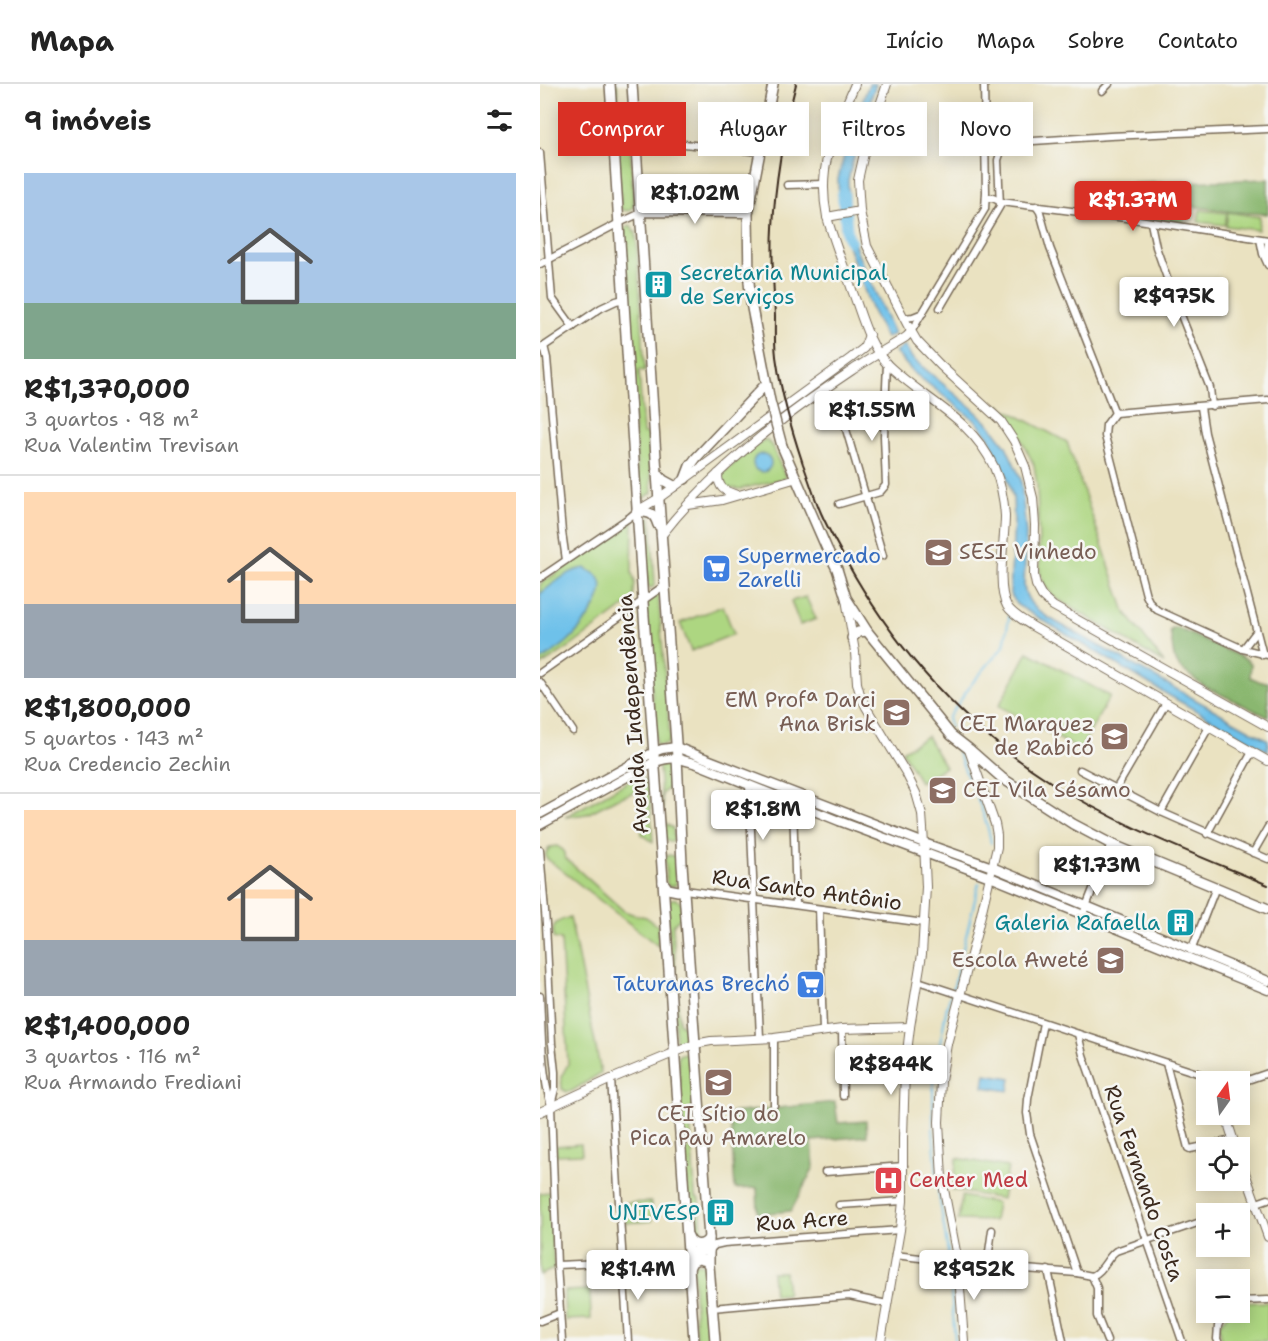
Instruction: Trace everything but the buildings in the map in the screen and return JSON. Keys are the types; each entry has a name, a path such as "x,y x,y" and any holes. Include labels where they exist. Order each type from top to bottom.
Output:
{"main road":[{"name":"Avenida Independência","path":"610,84 643,602 688,1236 693,1341"},
{"name":"Avenida Independência","path":"632,84 633,102"},
{"path":"770,102 773,84"},
{"name":"Avenida Independência","path":"637,156 714,1341"},
{"path":"759,156 747,214 749,282 766,384 782,446 837,569 846,597 867,631 951,735 1002,778 1073,824 1111,844 1268,909"},
{"path":"685,478 696,458 766,384"},
{"path":"657,473 663,480 674,486"},
{"path":"637,510 655,516 661,536"},
{"path":"852,638 858,632 867,631"},
{"path":"540,814 654,757 669,758 676,752"},
{"path":"676,752 792,792 924,848"},
{"path":"676,752 697,764 749,785 991,872 1190,953 1268,981"},
{"path":"540,825 654,757"},
{"path":"748,775 749,785"},
{"path":"792,792 793,802"},
{"path":"662,852 668,851 675,854 682,864"},
{"path":"663,882 668,889 685,890"},
{"path":"1190,953 1268,990"},
{"path":"688,1236 698,1245 704,1244 709,1238"},
{"path":"688,1263 693,1252 709,1251"},
{"path":"688,1263 698,1259 706,1261 709,1265"}],"street":[{"path":"855,84 827,161 824,184 825,204 869,335 879,354 971,432 994,468 1005,513 1002,585 1007,606 1014,614 1032,626 1268,761"},
{"path":"887,84 865,149 858,180 860,211 867,246 904,318 909,334 1001,421 1014,441 1032,490 1035,525 1034,575 1041,596 1053,606 1268,727"},
{"path":"661,536 687,505 754,441 853,370 909,334 982,214 986,198 984,84"},
{"path":"1102,91 1109,84"},
{"path":"940,308 1001,202 998,160 1002,148 1008,144 1110,136 1268,129"},
{"path":"540,153 552,298 573,327"},
{"path":"787,185 824,184"},
{"path":"986,198 1260,239 1268,242 1267,262"},
{"path":"1036,206 1040,212 1050,248 1115,413"},
{"path":"829,217 860,211"},
{"path":"540,264 641,213 747,214"},
{"path":"1151,223 1156,247 1173,295 1210,388 1212,406"},
{"path":"1260,239 1267,262"},
{"path":"566,560 561,532 548,369 542,348 601,308 624,299"},
{"path":"904,318 923,313"},
{"path":"540,578 637,510 658,498 859,352 864,348 869,335"},
{"path":"840,504 884,489 887,363"},
{"path":"1265,655 1243,649 1157,609 1150,603 1105,436 1106,425 1115,413 1268,400"},
{"path":"838,402 883,556"},
{"path":"1201,407 1204,433 1256,632 1265,655"},
{"path":"718,474 721,488 737,495"},
{"path":"687,505 722,500 797,478"},
{"path":"540,673 665,585"},
{"path":"846,597 860,694 906,773 916,793 922,814 926,887 918,981 905,1069 903,1201 880,1341"},
{"path":"1243,649 1256,632"},
{"path":"540,682 573,731"},
{"path":"1116,789 1166,703"},
{"path":"1161,812 1209,728"},
{"path":"964,1341 958,1262 942,1179 939,1122 941,1081 946,1044 976,936 997,847 995,824 969,749"},
{"path":"1207,834 1252,752"},
{"path":"1080,770 1161,812 1268,860"},
{"path":"749,785 760,1038"},
{"path":"793,802 796,905"},
{"path":"1253,853 1268,827"},
{"path":"1084,910 1111,844"},
{"path":"540,850 555,1072 555,1089 551,1106"},
{"path":"1190,953 1216,887"},
{"name":"Rua Santo Antônio","path":"685,890 924,924"},
{"path":"819,909 823,1031"},
{"path":"918,981 1196,1073"},
{"path":"540,996 546,1088 551,1106 562,1341"},
{"path":"1043,1023 1027,1113 1030,1134 1077,1273"},
{"path":"540,1112 695,1044 774,1038 842,1029 910,1027"},
{"path":"842,1029 843,1096"},
{"name":"Rua Fernando Costa","path":"1078,1034 1086,1066 1182,1341"},
{"path":"774,1038 774,1105"},
{"path":"542,1045 552,1044"},
{"path":"1166,1063 1188,1148 1196,1148"},
{"path":"1250,1079 1268,1073"},
{"path":"611,1079 628,1341"},
{"path":"825,1173 904,1166"},
{"path":"1250,1187 1268,1237"},
{"path":"1250,1206 1268,1199"},
{"path":"839,1205 903,1201"},
{"path":"895,1255 1092,1276 1101,1271 1116,1251 1196,1223"},
{"name":"Rua Acre","path":"709,1251 711,1247 724,1243 900,1230"},
{"path":"987,1266 992,1230"},
{"path":"557,1264 688,1263"},
{"path":"1048,1270 1064,1341"},
{"path":"1092,1276 1097,1288 1097,1316 1107,1341"},
{"path":"712,1308 849,1296 887,1304"},
{"path":"1250,1301 1268,1300"},
{"path":"540,1321 560,1313"},
{"path":"1216,1340 1219,1323"}],"green space":[{"path":"612,84 617,84 619,102 613,102"},
{"path":"617,156 631,156 634,204 628,211 621,208"},
{"path":"1268,179 1268,214 1233,212 1136,198 1117,190 1131,184"},
{"path":"1119,194 1137,200 1185,208 1183,223 1118,213"},
{"path":"1200,210 1227,213 1225,225 1198,222"},
{"path":"1228,212 1260,217 1258,230 1226,226"},
{"path":"630,225 636,232 645,371 639,370 643,433 648,434 652,493 639,501 622,233"},
{"path":"998,405 1067,442 1125,612 1164,663 1054,597 1045,586 1040,573 1037,485 1034,465 1015,427"},
{"path":"766,439 772,446 786,478 741,489 725,488 719,479 722,474"},
{"path":"644,516 651,518 655,584 651,588 647,585"},
{"path":"633,521 632,573 635,583 633,600 540,666 540,584"},
{"path":"658,593 670,738 667,744 656,745 645,602"},
{"path":"806,597 816,619 800,625 791,601"},
{"path":"723,606 734,634 691,651 680,623"},
{"path":"1177,628 1246,659 1251,664 1250,677 1261,682 1268,682 1268,717 1204,686 1180,668 1174,657 1170,630"},
{"path":"1028,652 1110,696 1080,750 999,706"},
{"path":"927,736 945,767 920,782 902,751"},
{"path":"671,763 672,784 662,794 664,823 673,828 674,840 669,842 664,839 659,768 661,765"},
{"path":"636,777 645,780 649,788 653,842 642,834 639,795 635,792 587,814 565,817"},
{"path":"557,846 563,850 565,858 624,911 646,917 658,926 658,946 546,858 550,847"},
{"path":"668,855 674,856 675,859 675,886 667,886 665,858"},
{"path":"671,899 676,899 681,903 682,916 673,925 679,1022 686,1028 689,1035 688,1042 684,1044 676,1041 667,903"},
{"path":"570,917 601,1073 567,1092 562,1089 561,1077 568,1064 561,940 553,938 553,929 556,923"},
{"path":"691,1051 694,1105 689,1109 692,1143 683,1143 678,1055"},
{"path":"835,1102 838,1123 866,1121 867,1136 812,1141 814,1167 791,1211 758,1214 757,1188 735,1189 730,1113"},
{"path":"581,1144 582,1154 556,1155 556,1146"},
{"path":"684,1149 692,1149 695,1196 700,1200 702,1235 698,1241 690,1239"},
{"path":"957,1158 1008,1167 1002,1199 952,1190"},
{"path":"550,1192 554,1269 540,1275 540,1193"},
{"path":"962,1196 997,1203 994,1221 958,1220"},
{"path":"651,1202 652,1221 625,1223 625,1203"},
{"path":"700,1263 705,1266 709,1341 696,1341 693,1264"},
{"path":"772,1272 785,1272 787,1294 774,1295"},
{"path":"590,1290 591,1319 565,1320 564,1291"},
{"path":"1268,1302 1268,1340 1222,1341 1219,1326 1221,1323 1250,1323 1250,1303"}],"water":[{"path":"869,84 876,84 870,102 862,102"},
{"path":"844,156 854,156 848,180 849,207 839,207 838,179"},
{"path":"849,224 857,252 894,334 886,338 872,311 841,226"},
{"path":"905,345 912,358 972,408 990,425 1006,446 1021,479 1026,534 1024,587 1033,605 1049,618 1268,740 1268,751 1017,605 1010,593 1014,520 1013,498 1007,477 988,436 977,422 913,372 895,352"},
{"path":"762,454 768,457 771,463 768,469 762,472 756,469 753,463 756,457"},
{"path":"585,568 600,579 602,586 597,604 572,637 540,661 540,594 567,574"},
{"path":"985,1074 1011,1078 1009,1091 983,1087"}],"waterway":[{"path":"843,193 847,234 850,241"},
{"path":"950,727 948,718 973,682 1004,646 1010,612"},
{"path":"954,741 985,818 991,843"},
{"path":"955,1341 948,1252 938,1189 933,1130 933,1082 947,1006 979,883"}],"railway":[{"path":"796,84 781,155 774,210 772,250 775,352 791,427 821,513 865,593 886,625 934,684 989,737 1020,761 1052,783 1104,813 1268,885"}],"place":[{"name":"Secretaria Municipal de Serviços","path":"659,285"},
{"name":"SESI Vinhedo","path":"938,552"},
{"name":"Supermercado Zarelli","path":"717,568"},
{"name":"EM Profª Darci Ana Brisk","path":"897,712"},
{"name":"CEI Marquez de Rabicó","path":"1115,736"},
{"name":"CEI Vila Sésamo","path":"942,790"},
{"name":"Galeria Rafaella","path":"1181,923"},
{"name":"Escola Aweté","path":"1110,960"},
{"name":"Taturanas Brechó","path":"811,984"},
{"name":"CEI Sítio do Pica Pau Amarelo","path":"718,1083"},
{"name":"Center Med","path":"888,1180"},
{"name":"UNIVESP","path":"721,1213"}]}
